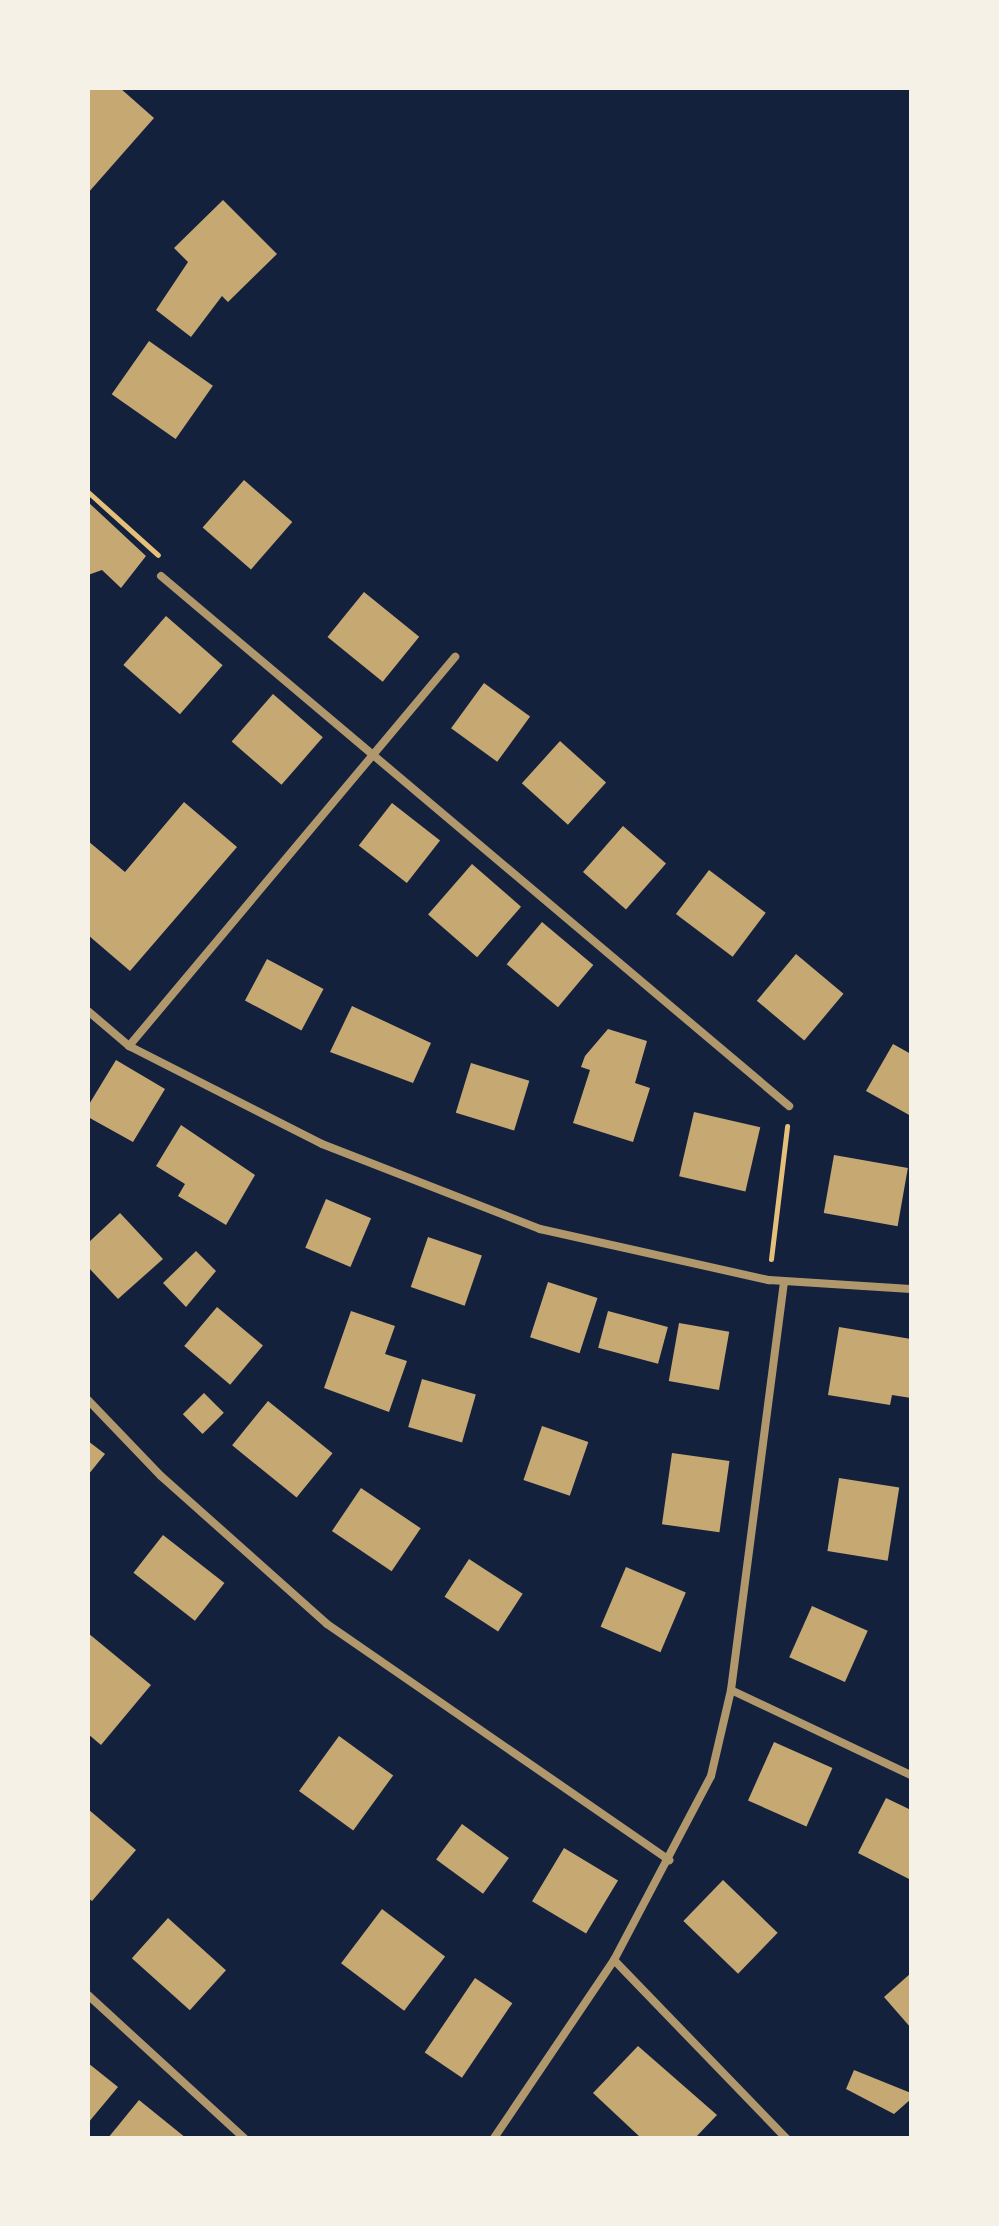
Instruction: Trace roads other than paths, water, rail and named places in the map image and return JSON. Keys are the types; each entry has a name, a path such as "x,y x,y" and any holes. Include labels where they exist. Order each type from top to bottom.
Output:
{"street":[{"path":"161,576 789,1106"},
{"path":"129,1046 455,657"},
{"path":"88,1011 129,1046 322,1144 540,1229 769,1280 911,1289"},
{"path":"494,2138 614,1960 711,1776 731,1690 784,1281"},
{"path":"88,1400 161,1476 327,1624 669,1860"},
{"path":"731,1690 911,1775"},
{"path":"614,1960 786,2138"},
{"path":"88,1995 244,2138"}]}
